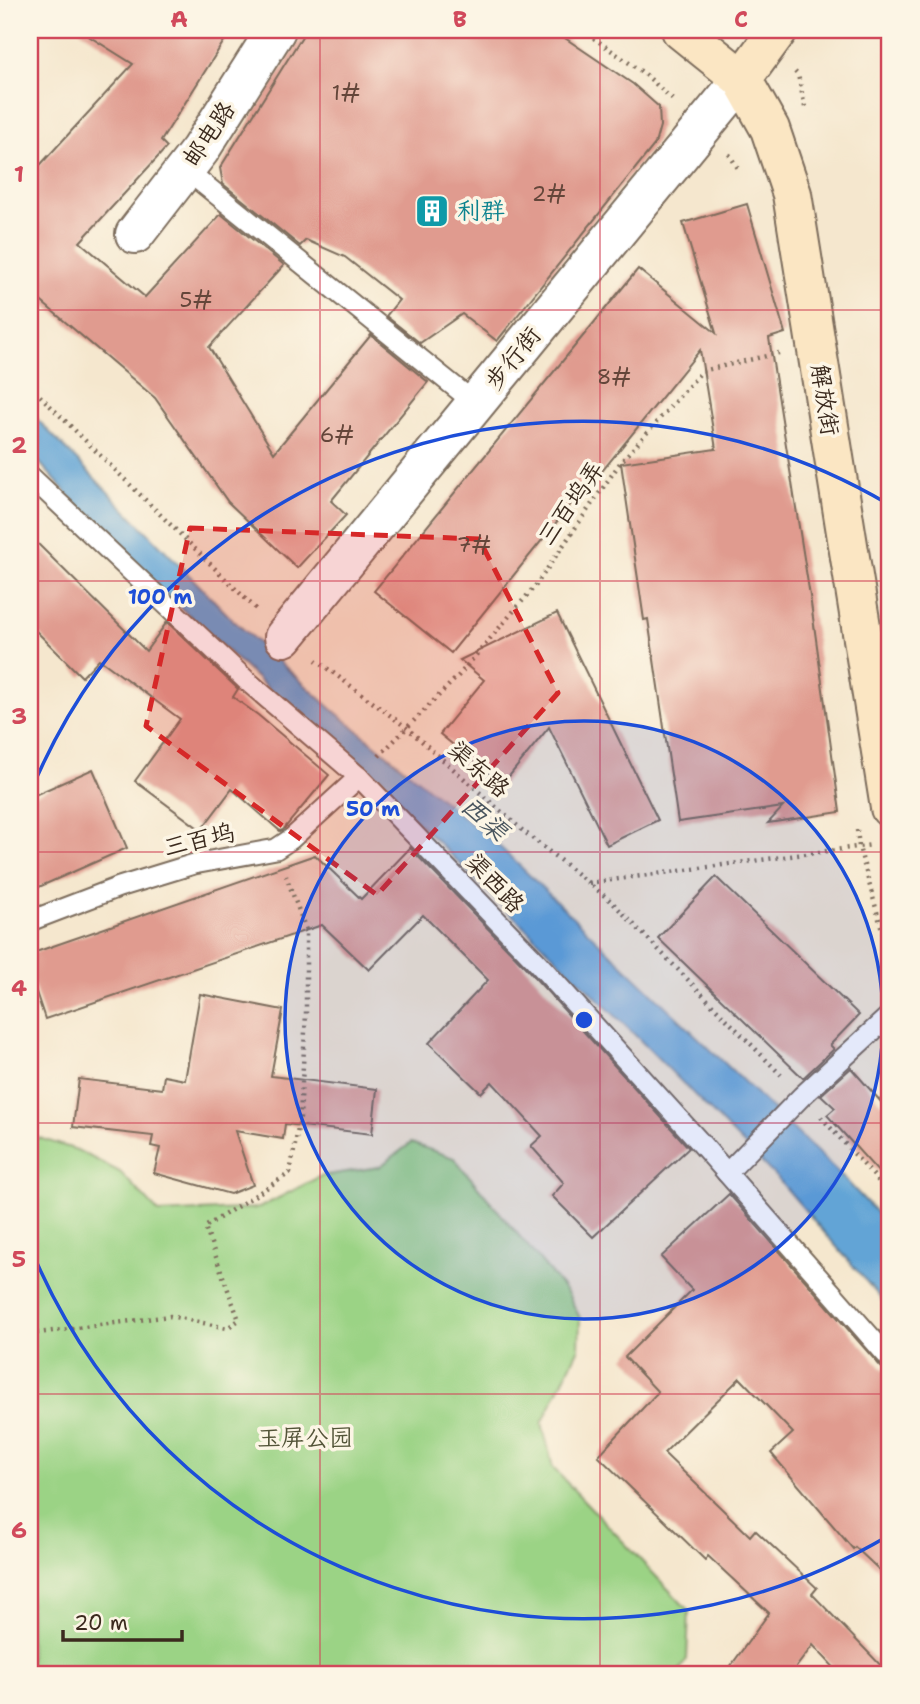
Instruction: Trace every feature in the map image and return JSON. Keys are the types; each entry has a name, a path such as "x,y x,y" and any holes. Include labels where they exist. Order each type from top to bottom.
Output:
{"street":[{"name":"邮电路","path":"135,234 200,150 276,30"},
{"name":"解放街","path":"681,30 742,79 770,129 792,194 873,814"},
{"path":"742,79 778,30"},
{"name":"步行街","path":"284,637 742,79"}],"lane":[{"path":"185,169 476,404"},
{"name":"渠西路","path":"30,476 246,680 359,777 535,960 890,1359"},
{"name":"三百坞","path":"30,921 119,887 194,864 276,849 291,839 359,777"},
{"path":"727,1173 802,1096 890,1015"}],"path":[{"path":"582,30 645,74 727,150 744,178"},
{"name":"三百坞弄","path":"359,777 459,675 536,585 620,463 702,371 783,352"},
{"name":"渠东路","path":"30,386 284,637 407,727 511,821 611,901 802,1096 890,1194"},
{"path":"873,814 859,847 890,952"},
{"path":"589,883 880,844"},
{"path":"30,1334 170,1316 227,1328 239,1320 205,1227 289,1173 300,1117 306,1014 306,929 276,849"}],"highlighted area":[{"path":"190,528 479,539 558,693 377,895 146,726"}],"green space":[{"name":"玉屏公园","path":"30,1135 77,1150 120,1172 159,1213 259,1208 321,1176 379,1167 411,1143 454,1158 568,1294 580,1318 579,1348 542,1423 553,1468 689,1611 687,1659 677,1674 30,1674"}],"water":[{"path":"30,412 233,620 333,710 501,848 842,1176 890,1227 890,1309 780,1181 638,1038 395,800 307,725 114,546 30,452"}],"building":[{"path":"79,30 231,30 161,141 167,147 80,242 145,297 221,214 284,265 209,347 274,453 371,335 428,382 331,501 346,515 297,568 228,502 155,398 30,292 30,176 133,64"},
{"name":"利群","path":"306,30 553,30 633,84 659,107 660,126 655,144 497,341 462,314 420,343 386,316 399,300 345,257 306,240 300,246 223,184 220,168"},
{"path":"747,204 785,333 769,338 810,596 840,812 768,823 783,807 678,822 648,619 644,620 621,463 716,449 700,350 451,653 374,591 638,269 716,333 683,223"},
{"path":"30,536 146,651 167,622 238,689 233,697 329,775 283,830 280,831 232,789 201,830 135,781 180,719 99,659 82,677 30,625"},
{"path":"557,613 658,820 607,845 549,727 502,785 440,734 484,680 460,660"},
{"path":"93,769 127,848 30,891 30,797"},
{"path":"410,848 526,968 689,1148 593,1237 552,1196 564,1183 531,1146 542,1136 492,1082 481,1093 429,1043 488,980 423,915 369,970 322,925 45,1019 30,974 30,954 315,855 361,899"},
{"path":"716,877 859,1015 830,1045 834,1049 803,1078 658,938"},
{"path":"200,994 283,1010 271,1076 377,1089 372,1134 285,1124 283,1139 235,1131 253,1185 230,1194 154,1173 160,1148 151,1146 153,1136 73,1127 79,1079 162,1089 164,1076 185,1080"},
{"path":"851,1068 890,1112 890,1185 827,1115 835,1108 821,1095"},
{"path":"729,1194 881,1367 890,1373 890,1580 855,1547 853,1549 771,1453 793,1433 740,1378 664,1453 750,1536 755,1530 817,1588 812,1594 889,1674 840,1674 813,1645 791,1674 725,1674 769,1613 708,1556 705,1560 598,1456 658,1392 625,1357 692,1290 661,1257"}],"place":[{"name":"利群","path":"432,211"}],"water label":[{"name":"西渠","path":"485,818"}]}
